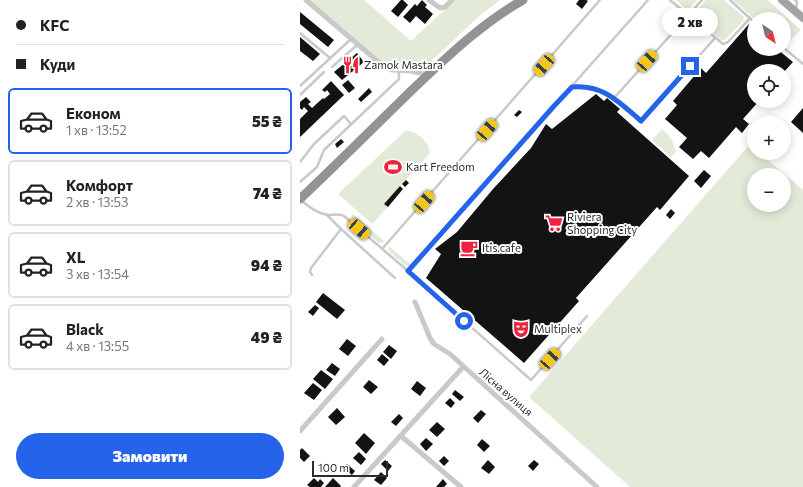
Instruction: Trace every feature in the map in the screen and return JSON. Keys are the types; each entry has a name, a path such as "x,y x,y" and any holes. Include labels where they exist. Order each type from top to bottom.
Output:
{"highway":[{"path":"300,199 428,74 482,27 523,0"}],"main road":[{"path":"782,0 803,18"}],"street":[{"path":"306,0 386,68 428,74"},
{"path":"429,0 440,8 445,7 452,0"},
{"name":"Лісна вулиця","path":"415,302 434,344 450,354 598,487"},
{"path":"300,431 382,339"},
{"path":"354,487 463,367"},
{"path":"401,436 461,487"}],"lane":[{"path":"382,249 600,0"},
{"path":"408,271 648,0"},
{"path":"670,0 720,42 726,43 747,21"},
{"path":"615,97 702,0"},
{"path":"730,0 747,15"},
{"path":"795,0 797,2 796,12"},
{"path":"300,33 330,58"},
{"path":"300,86 351,38"},
{"path":"572,87 593,87 615,97 641,121 715,38"},
{"path":"332,67 358,44"},
{"path":"791,54 803,64"},
{"path":"300,182 317,167 324,150 399,79 399,71"},
{"path":"300,95 324,72"},
{"path":"300,162 314,144 344,116 351,124"},
{"path":"300,199 315,210 327,215 341,230 395,278"},
{"path":"327,215 336,214 344,216 531,380 587,316"},
{"path":"312,275 310,272 311,268 341,230"}],"green space":[{"path":"308,0 364,0 411,41 455,0 500,0 478,17 421,71 386,65"},
{"path":"676,0 697,0 689,9 686,9"},
{"path":"706,0 724,0 744,17 743,21 725,40 721,40 694,16"},
{"path":"733,0 768,0 781,12 747,12"},
{"path":"791,21 801,30 791,39"},
{"path":"662,129 670,137 675,148 676,152 671,157 652,140"},
{"name":"Kart Freedom","path":"405,131 417,134 425,141 428,145 430,153 384,204 388,207 372,224 338,194"},
{"path":"747,147 747,160 768,160 777,168 747,168 747,212 791,212 791,180 803,190 803,487 630,487 529,397"},
{"path":"352,214 385,242 379,243 353,220"},
{"path":"389,246 411,265 405,265 390,252"}],"building":[{"path":"401,0 408,5 398,17 391,11"},
{"path":"422,0 427,5 425,7 433,14 425,24 416,16 410,23 403,17 415,4 417,6"},
{"path":"579,0 588,1 582,9 576,4"},
{"path":"300,12 334,40 328,47 300,24"},
{"path":"747,26 747,56 786,56 793,62 791,64 747,64 747,108 753,108 743,119 747,122 747,127 742,133 736,127 709,158 701,151 693,159 679,147 687,138 665,119 677,105 673,101 701,68 706,73"},
{"path":"300,37 320,54 313,61 300,51"},
{"name":"Zamok Mastara","path":"357,53 364,62 342,80 334,72"},
{"path":"348,80 355,88 349,93 342,85"},
{"path":"331,81 344,95 300,137 300,119 308,111 304,107 302,110 300,108 300,102 306,97 311,102 308,104 312,108 330,94 327,90 325,92 322,90"},
{"path":"369,88 372,92 361,102 358,99"},
{"name":"Riviera Shopping City","path":"596,94 604,101 607,98 620,109 617,112 689,176 660,210 657,207 576,298 579,301 524,363 426,278 441,254 435,249 457,232 493,189 531,148 546,124 552,129"},
{"path":"803,108 803,133 791,122"},
{"path":"519,110 522,112 517,117 514,115"},
{"path":"341,139 344,142 337,148 335,144"},
{"path":"704,170 711,176 701,188 694,181"},
{"path":"406,180 409,183 405,187 402,184"},
{"path":"400,186 403,189 388,207 384,204"},
{"path":"671,209 675,213 670,219 666,215"},
{"path":"323,293 345,310 337,319 316,302"},
{"path":"315,305 319,308 313,316 308,312"},
{"path":"347,339 356,346 348,356 339,349"},
{"path":"389,345 397,351 391,359 383,352"},
{"path":"382,354 389,360 384,366 377,360"},
{"path":"332,363 340,369 335,376 326,370"},
{"path":"321,370 333,379 325,389 313,379"},
{"path":"369,380 378,387 371,394 363,387"},
{"path":"417,381 426,388 420,396 411,389"},
{"path":"313,383 322,390 314,400 304,393"},
{"path":"455,390 464,397 460,401 452,394"},
{"path":"450,398 455,403 451,408 445,403"},
{"path":"337,408 345,417 336,425 328,417"},
{"path":"481,410 486,414 478,423 473,418"},
{"path":"399,414 403,418 396,426 391,422"},
{"path":"437,422 445,429 437,437 429,430"},
{"path":"364,433 375,443 366,454 355,443"},
{"path":"426,438 433,444 426,451 420,444"},
{"path":"482,439 490,446 484,452 477,445"},
{"path":"302,448 310,456 304,462 300,458 300,450"},
{"path":"359,452 366,459 361,465 353,458"},
{"path":"444,456 449,461 444,466 439,461"},
{"path":"385,460 392,466 388,471 381,464"},
{"path":"488,460 495,467 489,474 481,468"},
{"path":"534,460 539,464 533,471 528,466"},
{"path":"347,464 355,471 352,475 347,471 345,473 342,470"},
{"path":"381,472 387,478 381,485 374,480"},
{"path":"314,478 318,482 320,479 324,483 321,487 310,487 307,485"},
{"path":"333,478 341,486 325,487"},
{"path":"443,479 447,484 444,487 436,487"}],"place":[{"name":"Zamok Mastara","path":"351,65"},
{"name":"Kart Freedom","path":"393,167"},
{"name":"Riviera Shopping City","path":"554,223"},
{"name":"Itis.cafe","path":"469,248"},
{"name":"Multiplex","path":"521,329"}],"route":[{"path":"464,321 408,271 554,106 572,87 589,86 615,97 641,121 690,66"}]}
